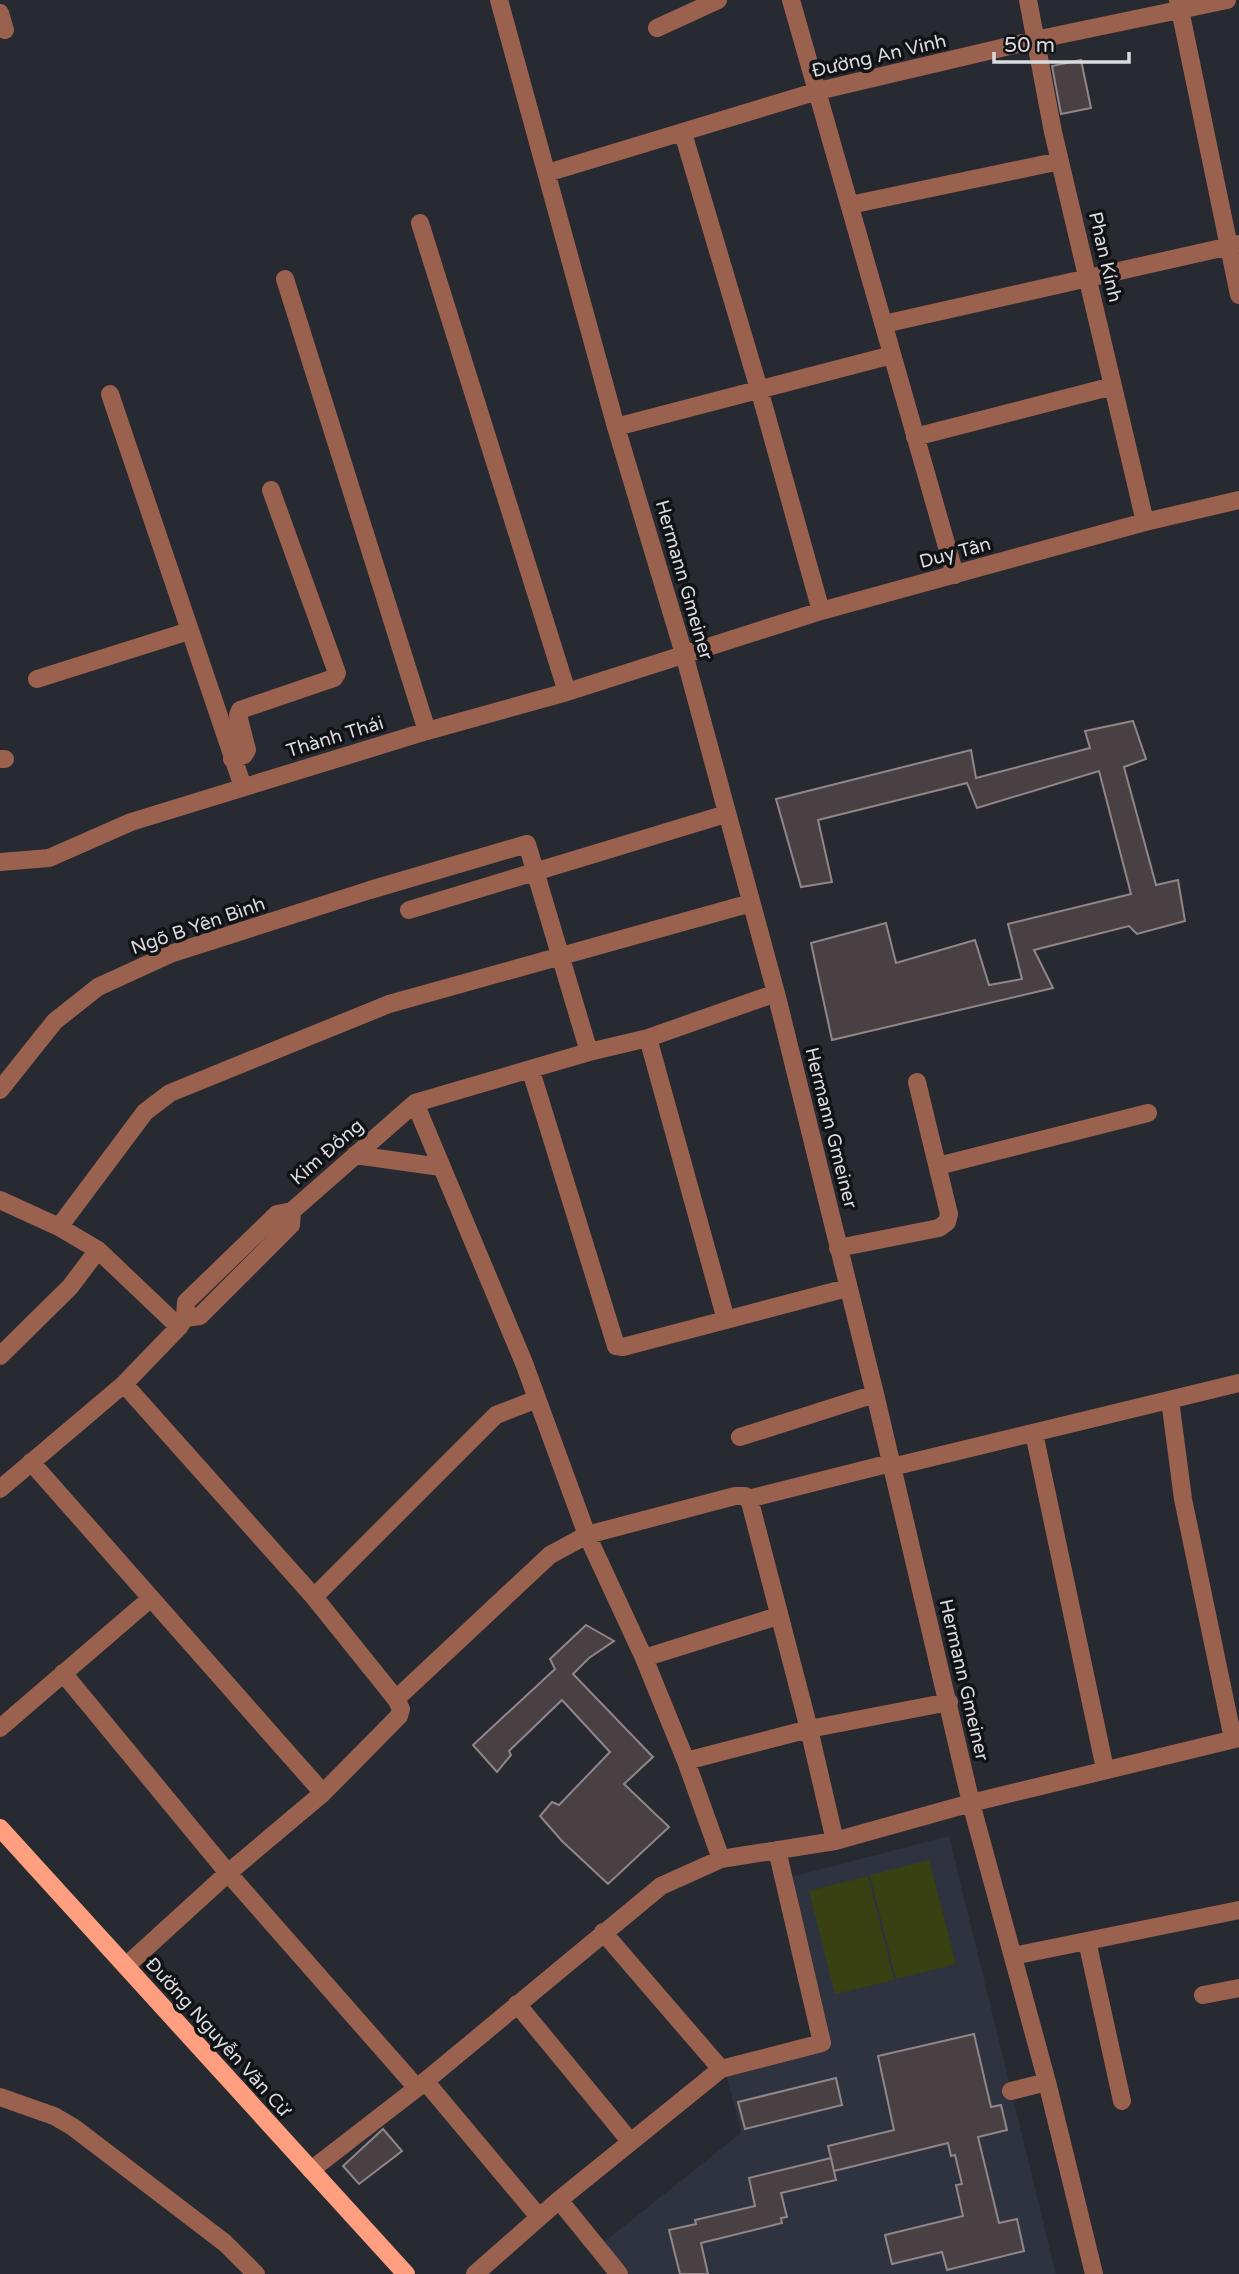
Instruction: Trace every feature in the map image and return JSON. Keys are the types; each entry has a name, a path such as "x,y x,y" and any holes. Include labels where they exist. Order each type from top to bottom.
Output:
{"main road":[{"name":"Đường Nguyễn Văn Cừ","path":"0,1828 406,2274"}],"street":[{"name":"Hermann Gmeiner","path":"499,0 616,426 684,654 776,993 875,1394 971,1803 1047,2082 1094,2274"},
{"path":"657,27 718,0"},
{"path":"791,0 955,575"},
{"name":"Phan Kính","path":"1028,0 1060,161 1146,522"},
{"name":"Đường An Vinh","path":"547,173 818,91 1179,4 1227,0"},
{"path":"1179,4 1234,245 1239,295"},
{"path":"683,133 821,611"},
{"path":"850,205 1060,161"},
{"path":"420,223 567,692"},
{"path":"884,324 1234,245"},
{"path":"285,279 427,731"},
{"path":"616,426 892,355"},
{"path":"915,437 1113,386"},
{"path":"110,394 243,787"},
{"path":"232,759 244,755 247,750 238,715 240,710 334,678 337,673 271,490"},
{"name":"Duy Tân","path":"684,654 821,611 1146,522 1239,500"},
{"path":"37,679 189,631"},
{"name":"Thành Thái","path":"0,862 49,858 131,822 427,731 567,692 684,654"},
{"path":"410,910 726,814"},
{"name":"Ngõ B Yên Bình","path":"0,1090 55,1021 98,987 170,954 370,890 527,844 536,870"},
{"path":"536,870 589,1052"},
{"path":"59,1227 145,1112 170,1093 389,1004 751,903"},
{"name":"Kim Đồng","path":"0,1489 124,1384 182,1322 200,1316 291,1225 292,1211 415,1104 589,1052 648,1038 776,993"},
{"path":"648,1038 726,1320"},
{"path":"531,1071 616,1346 623,1347 847,1288"},
{"path":"838,1248 944,1225 949,1214 917,1082"},
{"path":"415,1104 537,1399 587,1535 644,1658 686,1761 720,1859"},
{"path":"938,1166 1147,1113"},
{"path":"355,1155 441,1167"},
{"path":"0,1200 59,1227 98,1250 182,1322 186,1302 277,1214 292,1211"},
{"path":"0,1356 70,1287 98,1250"},
{"path":"221,1267 236,1281"},
{"path":"396,1699 550,1555 587,1535 735,1496 748,1499 1239,1383"},
{"path":"124,1384 314,1597 396,1699 401,1709 398,1716 323,1793 126,1966"},
{"path":"740,1437 875,1394"},
{"path":"314,1597 496,1415 537,1399"},
{"path":"311,2170 421,2085 661,1885 720,1859 835,1841 971,1803 1236,1738 1183,1499 1170,1400"},
{"path":"1034,1433 1105,1769"},
{"path":"31,1462 323,1793"},
{"path":"748,1499 809,1729 835,1841"},
{"path":"0,1728 150,1599"},
{"path":"644,1658 778,1616"},
{"path":"63,1673 228,1874 539,2217"},
{"path":"686,1761 809,1729 949,1702"},
{"path":"475,2274 559,2200 721,2069 822,2043 777,1850"},
{"path":"1013,1956 1239,1910"},
{"path":"603,1932 721,2069"},
{"path":"1087,1941 1122,2101"},
{"path":"1203,1995 1239,1988"},
{"path":"517,2004 630,2141"},
{"path":"1011,2091 1047,2082"},
{"path":"0,2097 54,2116 74,2127 225,2243 256,2274"},
{"path":"559,2200 619,2274"}],"shaded area":[{"path":"949,1836 1056,2274 629,2274 604,2242 741,2133 727,2077 831,2050 791,1877"}],"green space":[{"path":"929,1860 956,1964 896,1979 870,1875"},
{"path":"868,1876 894,1980 835,1994 809,1891"}],"building":[{"path":"1081,60 1091,108 1061,114 1052,66"},
{"path":"1133,721 1146,759 1124,767 1156,885 1178,880 1185,921 1137,934 1129,926 1034,950 1053,988 832,1040 811,943 886,923 896,963 975,940 989,985 1022,979 1008,924 1131,894 1099,771 977,808 967,783 818,820 832,882 801,887 776,799 971,750 976,778 1090,748 1085,731"},
{"path":"586,1625 614,1641 589,1658 573,1674 653,1757 624,1784 669,1827 608,1884 562,1841 540,1816 552,1802 559,1805 610,1752 562,1700 509,1751 511,1755 497,1772 473,1745 555,1669 550,1659"},
{"path":"974,2034 991,2107 1001,2105 1007,2130 978,2137 999,2223 1017,2219 1024,2251 947,2270 942,2252 892,2264 885,2235 963,2216 956,2185 962,2184 955,2155 951,2156 948,2143 834,2171 828,2146 894,2130 878,2056"},
{"path":"836,2078 842,2105 745,2129 738,2102"},
{"path":"383,2129 402,2151 359,2184 343,2166"},
{"path":"831,2158 836,2180 781,2193 787,2217 781,2218 782,2223 701,2243 708,2274 680,2274 669,2230 696,2224 695,2220 755,2206 749,2178"}]}
